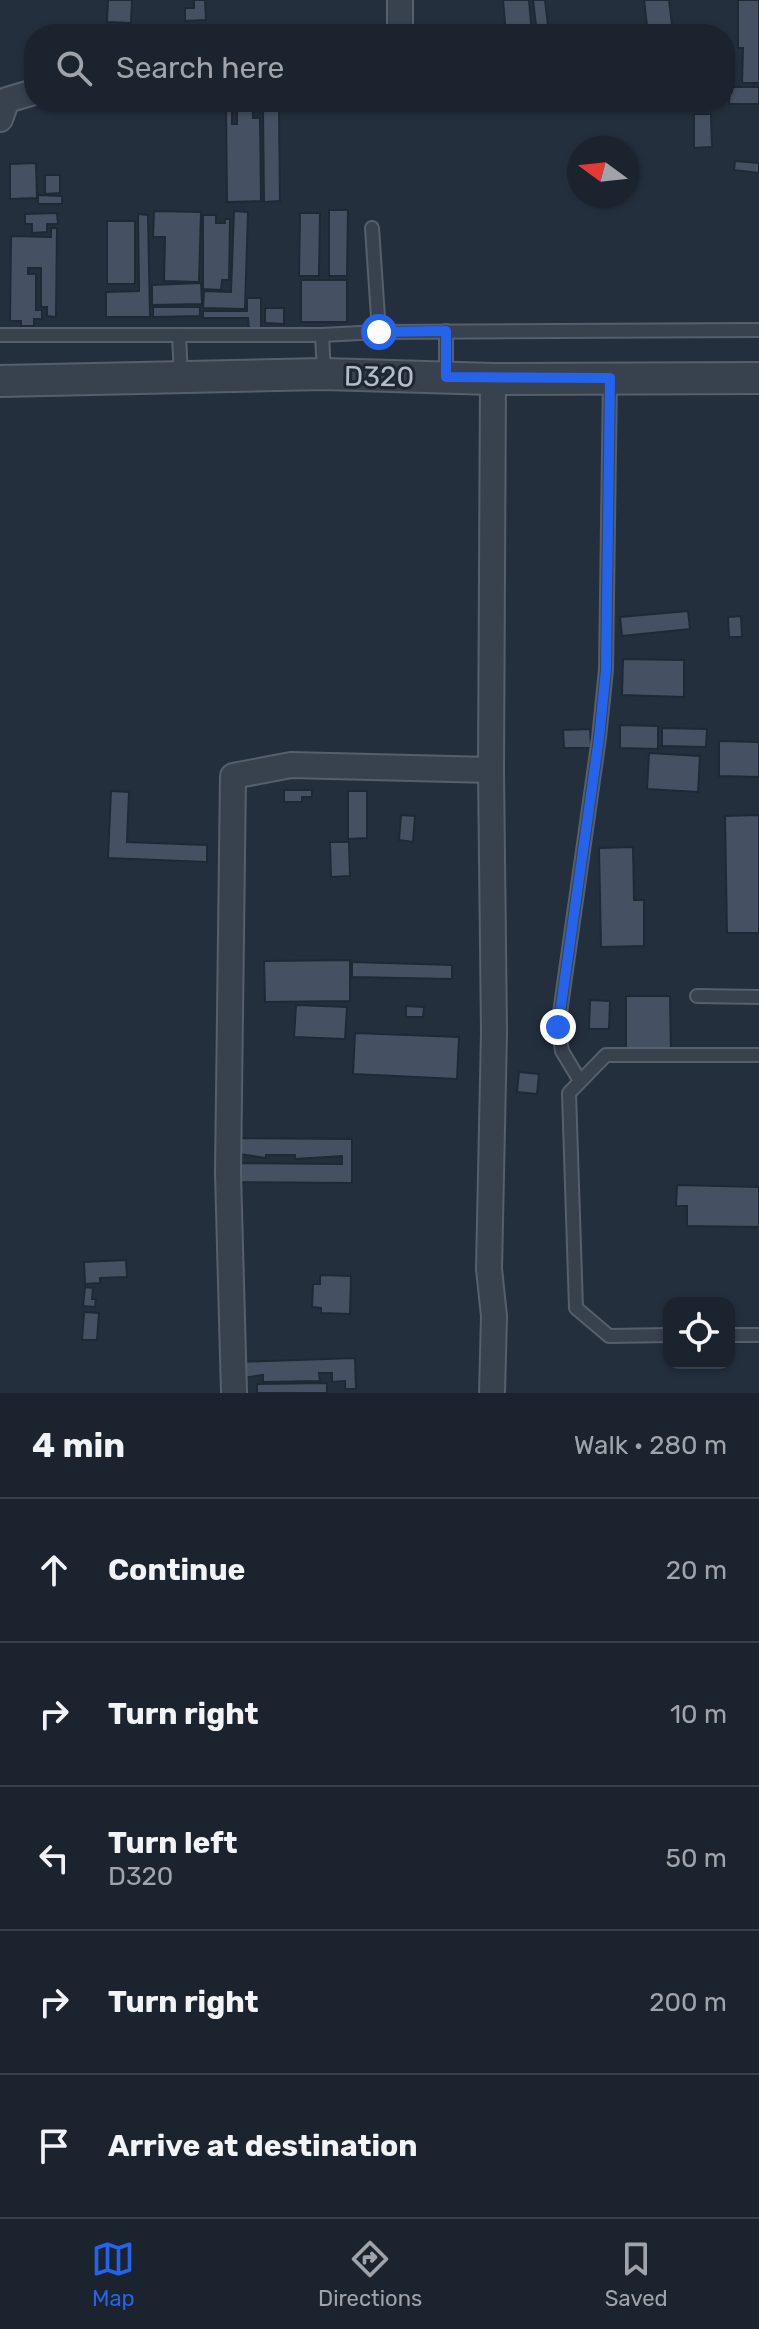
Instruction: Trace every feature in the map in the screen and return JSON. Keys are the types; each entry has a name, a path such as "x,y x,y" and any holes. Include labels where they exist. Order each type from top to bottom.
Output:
{"street":[{"path":"400,0 400,24"},
{"path":"0,119 7,100 24,95"},
{"name":"D320","path":"0,381 324,374 493,379 759,378"},
{"path":"492,1393 494,1316 489,1269 494,1032 491,770 493,379"},
{"path":"234,1393 228,1173 233,776 291,765 491,770"}],"lane":[{"path":"372,228 379,332"},
{"path":"0,335 759,330"},
{"path":"446,331 446,377"},
{"path":"322,335 324,374"},
{"path":"179,336 181,379"},
{"path":"580,1081 562,1051 558,1027 606,670 610,378"},
{"path":"697,996 759,997"},
{"path":"663,1335 609,1336 576,1308 569,1093 606,1055 759,1055"},
{"path":"735,1335 759,1335"}],"building":[{"path":"108,0 132,0 131,23 107,22"},
{"path":"194,0 205,0 206,20 185,21 185,8 194,8"},
{"path":"503,0 529,0 531,24 505,24"},
{"path":"533,0 545,0 548,24 536,24"},
{"path":"644,0 669,0 672,24 647,24"},
{"path":"738,0 759,0 759,83 742,83 743,48 738,48"},
{"path":"735,87 759,87 759,104 735,104"},
{"path":"226,112 232,112 232,124 237,124 237,112 253,112 253,118 260,118 261,201 227,202"},
{"path":"263,112 279,112 280,201 264,202"},
{"path":"694,114 711,114 712,147 694,148"},
{"path":"735,161 759,163 759,173 734,170"},
{"path":"36,163 37,198 10,199 10,164"},
{"path":"45,175 60,175 60,193 45,194"},
{"path":"38,195 62,196 62,204 38,204"},
{"path":"329,210 348,210 347,276 329,276"},
{"path":"154,211 201,212 199,282 164,281 165,237 153,237"},
{"path":"234,211 248,212 245,309 203,308 204,291 231,292"},
{"path":"57,213 58,224 47,224 47,232 32,233 32,224 25,224 25,214"},
{"path":"300,213 320,213 319,276 299,276"},
{"path":"138,214 148,215 150,317 106,317 106,292 139,291"},
{"path":"203,215 216,215 216,223 225,223 225,219 230,219 229,280 222,280 221,290 203,289"},
{"path":"107,221 135,221 135,284 107,284"},
{"path":"51,228 57,228 56,317 47,316 47,307 41,307 41,268 28,268 28,274 36,274 36,310 42,310 42,319 34,319 34,326 21,326 21,321 10,321 11,236 51,237"},
{"path":"301,280 347,280 347,322 301,322"},
{"path":"201,283 202,304 152,305 152,285"},
{"path":"247,298 261,298 261,329 249,329 248,318 203,318 203,311 247,311"},
{"path":"153,307 200,307 200,316 153,317"},
{"path":"265,308 284,308 284,324 265,323"},
{"path":"688,611 690,629 622,636 620,617"},
{"path":"741,616 742,637 729,637 728,617"},
{"path":"623,659 684,660 684,697 622,695"},
{"path":"620,725 658,726 658,749 620,748"},
{"path":"662,728 707,729 706,747 662,746"},
{"path":"590,729 591,748 564,748 563,730"},
{"path":"719,741 759,742 759,777 719,776"},
{"path":"649,753 700,756 698,792 647,789"},
{"path":"284,790 312,790 312,797 302,797 302,802 284,802"},
{"path":"111,791 129,792 127,842 207,845 207,862 108,858"},
{"path":"348,791 367,791 367,838 348,839"},
{"path":"401,815 415,816 413,842 399,840"},
{"path":"759,815 759,933 727,933 725,816"},
{"path":"330,842 349,842 350,876 331,877"},
{"path":"633,847 634,900 644,900 644,946 601,947 599,848"},
{"path":"350,960 350,1001 265,1002 264,961"},
{"path":"352,962 452,965 452,979 352,977"},
{"path":"626,996 670,996 671,1052 626,1052"},
{"path":"590,1000 610,1001 609,1029 589,1029"},
{"path":"296,1005 347,1007 345,1039 294,1037"},
{"path":"406,1006 424,1007 423,1017 406,1017"},
{"path":"355,1033 459,1037 457,1079 353,1074"},
{"path":"519,1072 539,1074 537,1094 517,1092"},
{"path":"240,1138 352,1139 352,1183 239,1182 239,1163 342,1164 342,1156 295,1159 295,1155 266,1155 266,1158 240,1154"},
{"path":"677,1185 759,1187 759,1227 687,1226 687,1206 676,1206"},
{"path":"126,1260 127,1277 100,1278 100,1283 85,1284 84,1262"},
{"path":"320,1275 351,1276 350,1314 321,1313 321,1308 312,1307 313,1284 320,1284"},
{"path":"85,1287 93,1288 95,1307 83,1306"},
{"path":"84,1312 99,1313 97,1340 82,1340"},
{"path":"355,1358 356,1389 345,1389 345,1381 332,1382 332,1373 319,1373 320,1381 263,1382 263,1375 237,1379 237,1362"},
{"path":"327,1383 327,1393 257,1393 257,1384"}],"route":[{"path":"379,332 446,331 446,377 610,378 606,670 558,1027"}]}
